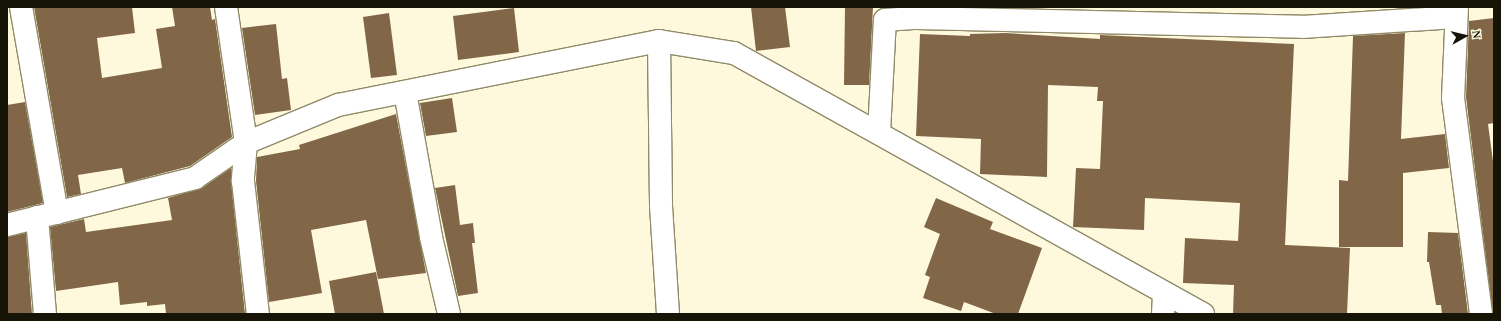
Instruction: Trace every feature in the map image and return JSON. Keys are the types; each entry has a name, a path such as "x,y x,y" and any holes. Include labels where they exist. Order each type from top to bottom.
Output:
{"street":[{"path":"20,7 47,215 45,314"},
{"path":"226,7 246,143 243,181 258,314"},
{"path":"879,133 885,20 917,18 1302,27 1456,12 1452,98 1481,314"},
{"path":"7,225 196,178 246,143 338,106 659,41 734,53 879,133 1164,303 1203,314"},
{"path":"659,41 661,206 668,314"},
{"path":"405,92 430,237 449,314"}],"building":[{"path":"34,7 132,7 135,33 97,38 102,78 162,68 156,29 175,26 172,7 210,7 212,20 215,19 232,137 190,166 125,183 122,168 78,175 81,194 67,197"},
{"path":"751,7 785,7 790,47 756,51"},
{"path":"845,7 873,7 869,85 844,85"},
{"path":"514,8 519,52 458,60 453,16"},
{"path":"389,13 397,75 371,78 363,17"},
{"path":"1494,18 1494,123 1488,124 1494,169 1493,314 1466,97 1469,21"},
{"path":"276,24 282,79 287,78 291,110 255,115 242,28"},
{"path":"1005,33 1100,39 1100,35 1294,44 1285,245 1350,248 1347,314 1233,314 1234,285 1183,283 1185,238 1238,241 1240,203 1145,198 1144,230 1073,227 1076,168 1100,169 1103,101 1097,101 1098,87 1048,85 1047,177 980,174 981,139 916,136 920,34 970,36 970,34"},
{"path":"1405,33 1401,139 1445,134 1449,168 1403,173 1403,247 1339,247 1339,180 1348,181 1353,36"},
{"path":"452,98 457,132 426,136 420,103"},
{"path":"25,102 43,203 7,212 7,105"},
{"path":"396,114 426,273 378,279 366,220 311,230 322,293 269,302 256,181 257,157 300,149 299,145"},
{"path":"231,168 231,182 245,314 166,314 165,304 147,306 147,302 120,305 118,282 56,291 50,227 84,219 86,232 172,220 168,198 202,188"},
{"path":"455,185 460,225 473,223 475,243 472,243 478,293 458,296 435,188"},
{"path":"936,198 993,222 990,229 1042,248 1018,314 996,314 964,302 961,311 923,298 930,277 925,275 940,234 924,227"},
{"path":"1428,232 1458,233 1468,314 1442,314 1441,305 1436,305 1429,262 1427,262"},
{"path":"26,233 32,314 7,314 7,237"},
{"path":"376,272 384,314 335,314 329,281"}]}
